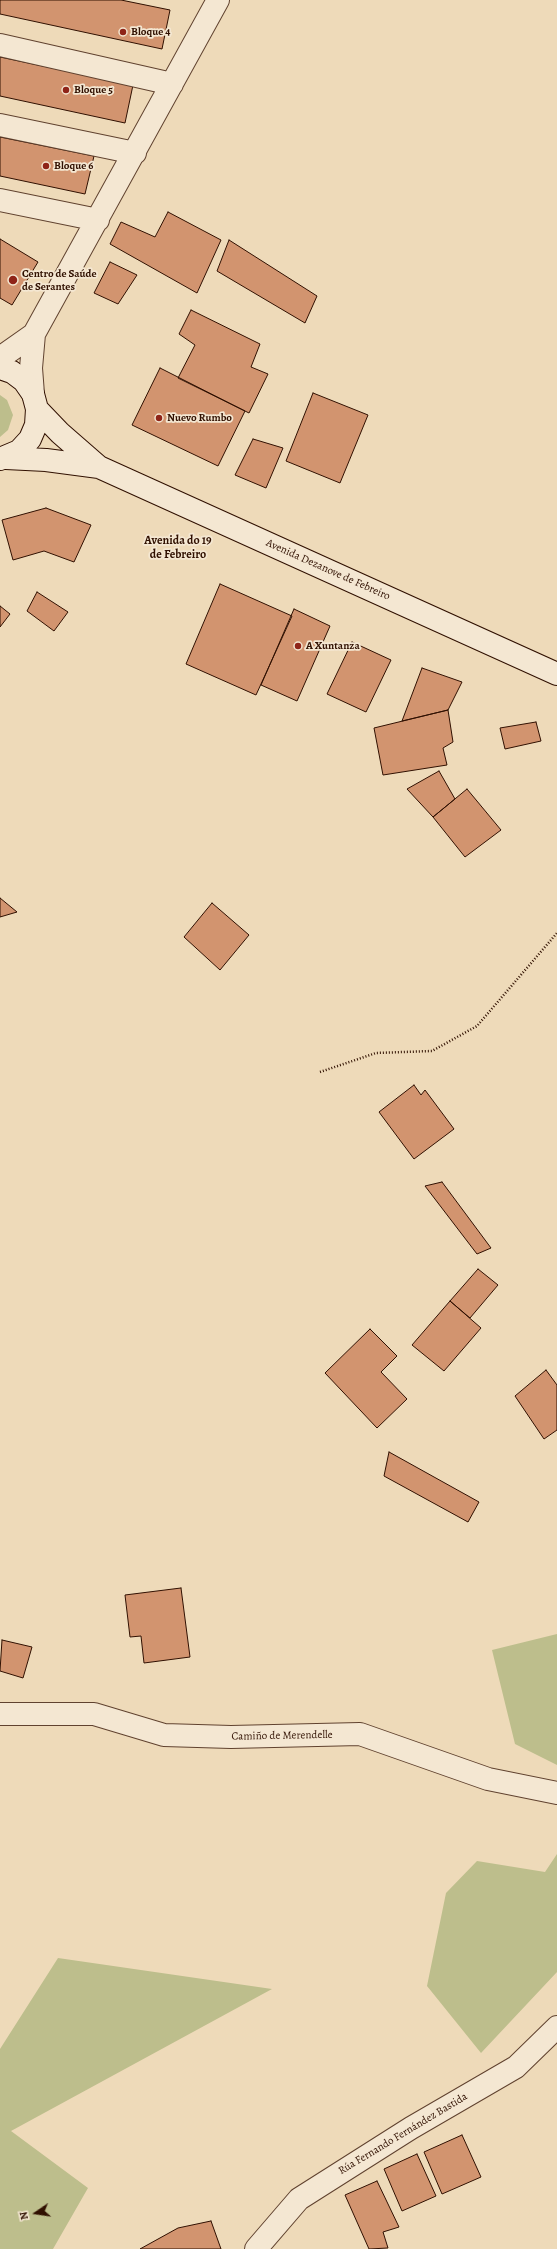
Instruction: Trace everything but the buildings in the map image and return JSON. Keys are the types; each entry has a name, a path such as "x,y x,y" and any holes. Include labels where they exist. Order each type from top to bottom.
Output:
{"street":[{"path":"3,459 19,450 30,439 36,425 31,368 34,334 172,84 212,1"},
{"path":"0,45 172,84"},
{"path":"0,125 135,153"},
{"path":"0,200 98,220"},
{"path":"0,358 34,334"},
{"name":"Avenida Dezanove de Febreiro","path":"0,368 12,372 24,381 35,402 60,433 98,467"},
{"name":"Avenida Dezanove de Febreiro","path":"3,459 46,460 98,467 557,674"},
{"name":"Camiño de Merendelle","path":"0,1714 94,1714 164,1735 232,1737 360,1734 488,1779 557,1793"},
{"name":"Rúa Fernando Fernández Bastida","path":"256,2249 299,2199 411,2128 516,2067 557,2027"}],"path":[{"path":"320,1072 376,1053 432,1051 477,1026 557,933"}],"green space":[{"path":"0,395 7,400 13,415 8,430 0,437"},
{"path":"557,1634 557,1765 515,1744 492,1650"},
{"path":"557,1854 557,1972 481,2053 427,1986 446,1893 477,1861 545,1872"},
{"path":"58,1958 272,1989 11,2131 88,2188 53,2249 0,2249 0,2049"}],"place":[{"name":"Bloque 4","path":"123,32"},
{"name":"Bloque 5","path":"66,90"},
{"name":"Bloque 6","path":"46,166"},
{"name":"Centro de Saúde de Serantes","path":"13,280"},
{"name":"Nuevo Rumbo","path":"159,418"},
{"name":"A Xuntanza","path":"298,646"}],"district":[{"name":"Avenida do 19 de Febreiro","path":"178,548"}]}
